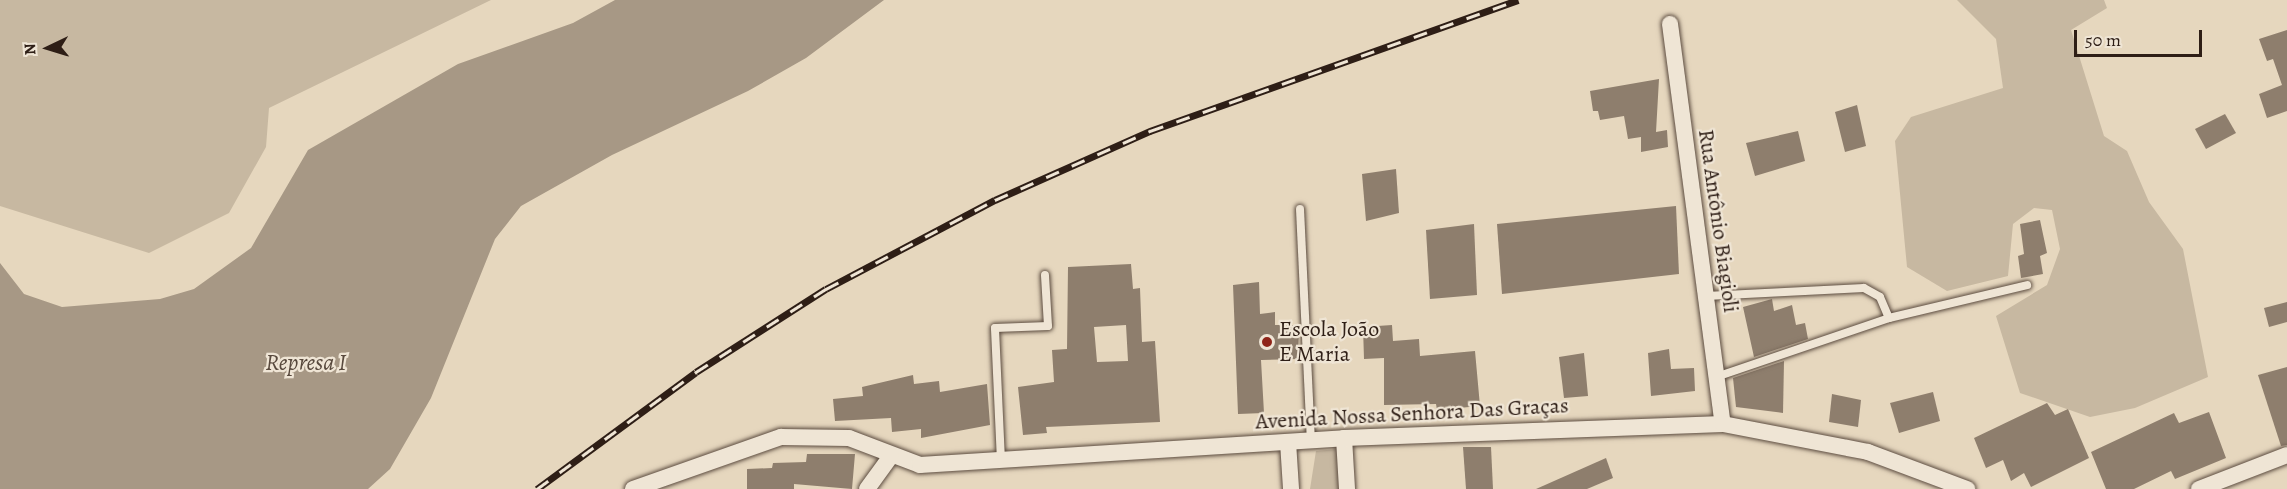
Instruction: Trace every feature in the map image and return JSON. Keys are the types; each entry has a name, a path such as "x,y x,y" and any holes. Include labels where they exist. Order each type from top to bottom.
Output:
{"street":[{"name":"Rua Antônio Biagioli","path":"1670,24 1723,424"},
{"name":"Avenida Nossa Senhora Das Graças","path":"633,489 781,437 849,438 891,456 920,465 1344,438 1723,424 1868,452 1967,489"},
{"path":"1344,438 1347,489"},
{"path":"1288,442 1291,489"},
{"path":"2199,489 2287,455"},
{"path":"867,489 891,456"}],"lane":[{"path":"1300,209 1311,441"},
{"path":"1001,460 994,328 1048,326 1045,275"},
{"path":"1716,377 1889,318 2027,285"},
{"path":"1706,296 1864,288 1880,297 1889,318"}],"shaded area":[{"path":"0,0 491,0 269,108 266,147 229,213 149,253 0,206"},
{"path":"1957,0 2104,0 2107,8 2071,30 2104,136 2127,151 2149,202 2183,249 2208,377 2135,408 2090,417 2020,393 1996,316 2047,285 2060,249 2052,210 2034,208 2013,224 2008,276 1947,291 1907,267 1895,141 1911,117 2003,88 1996,39"},
{"path":"1338,449 1341,489 1310,489 1316,451"}],"water":[{"name":"Represa I","path":"615,0 884,0 806,58 748,91 612,155 521,206 495,239 431,398 390,469 368,489 0,489 0,263 24,294 62,307 160,299 194,289 251,248 308,150 458,64 573,23"}],"building":[{"path":"2287,30 2287,111 2267,118 2259,94 2282,85 2273,59 2267,61 2259,39"},
{"path":"1659,79 1656,132 1667,130 1668,147 1641,152 1641,137 1628,139 1624,116 1600,120 1598,111 1593,111 1590,91"},
{"path":"1857,105 1866,146 1845,152 1835,112"},
{"path":"2225,114 2236,133 2206,149 2195,129"},
{"path":"1798,131 1805,161 1755,176 1746,143"},
{"path":"1396,169 1399,213 1366,221 1362,174"},
{"path":"1676,206 1679,274 1502,294 1497,224"},
{"path":"2040,220 2047,253 2040,256 2043,274 2021,278 2018,256 2024,254 2020,224"},
{"path":"1474,224 1477,295 1430,299 1426,230"},
{"path":"1131,264 1133,289 1140,288 1142,342 1155,341 1160,422 1046,427 1047,433 1023,435 1018,387 1054,382 1052,350 1067,349 1068,267","holes":["1126,325 1128,361 1097,362 1094,327"]},
{"name":"Escola João E Maria","path":"1259,282 1260,314 1275,312 1275,325 1299,325 1298,359 1261,360 1264,413 1238,414 1233,285"},
{"path":"1772,299 1774,311 1792,305 1796,325 1805,323 1808,339 1754,357 1743,307"},
{"path":"2287,302 2287,322 2269,327 2264,308"},
{"path":"1392,325 1393,341 1419,339 1420,356 1475,351 1480,406 1437,410 1436,404 1384,405 1384,358 1364,359 1363,327"},
{"path":"1669,349 1671,369 1694,368 1695,391 1651,396 1648,353"},
{"path":"1584,353 1588,396 1564,398 1559,357"},
{"path":"1784,361 1783,413 1736,407 1733,378"},
{"path":"2287,367 2287,445 2281,446 2258,375"},
{"path":"913,375 914,384 939,381 940,392 987,384 990,425 921,438 921,429 892,432 891,418 835,421 833,399 863,396 862,387"},
{"path":"1933,392 1940,421 1899,433 1890,403"},
{"path":"1832,394 1861,400 1858,427 1829,422"},
{"path":"2047,403 2055,415 2068,409 2089,458 2031,487 2024,473 2011,481 2003,460 1986,468 1974,438"},
{"path":"2209,412 2226,458 2175,479 2171,471 2134,489 2106,489 2091,452 2174,413 2179,423"},
{"path":"1463,447 1491,447 1493,489 1466,489"},
{"path":"807,454 855,454 852,489 794,484 794,489 747,489 747,469 772,468 773,463 806,462"},
{"path":"1606,458 1613,478 1587,489 1536,489"}],"railway":[{"path":"537,489 696,372 826,289 995,200 1150,131 1518,0"}],"place":[{"name":"Escola João E Maria","path":"1267,342"}]}
